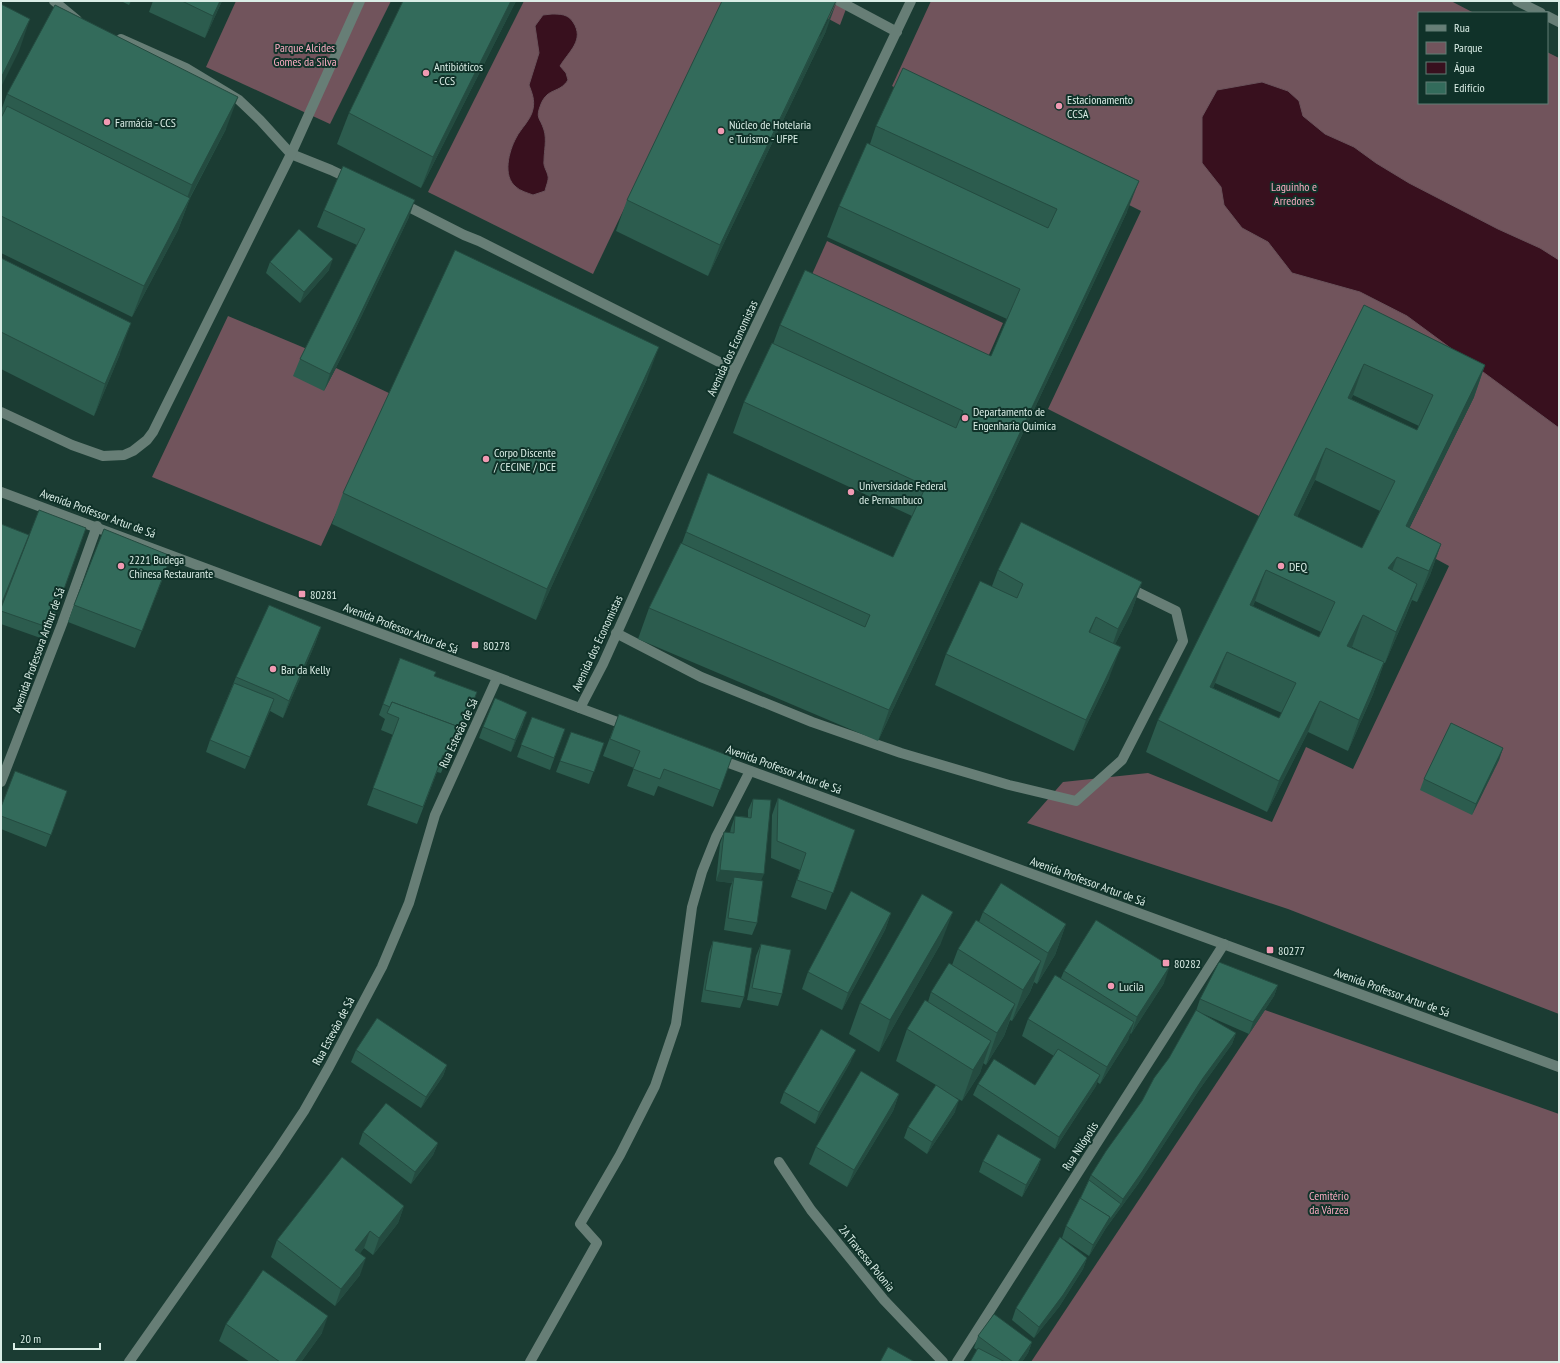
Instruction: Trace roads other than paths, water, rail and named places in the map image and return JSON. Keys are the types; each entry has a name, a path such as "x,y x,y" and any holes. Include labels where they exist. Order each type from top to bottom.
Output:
{"street":[{"path":"54,1 78,21 85,24"},
{"path":"1,412 72,445 103,456 124,455 133,451 147,440 291,154 360,1"},
{"path":"839,1 897,32"},
{"name":"Avenida dos Economistas","path":"580,708 616,633 736,370 911,1"},
{"path":"1517,1 1539,12"},
{"path":"1548,16 1559,22"},
{"path":"114,36 186,68 239,100 260,120 291,154 331,170 364,186"},
{"path":"390,198 736,370"},
{"name":"Avenida Professor Artur de Sá","path":"1,492 97,526 497,678 639,730"},
{"name":"Avenida Professora Arthur de Sá","path":"1,782 62,624 97,526"},
{"path":"616,633 701,677 812,722 900,753 1009,785 1076,801 1122,760 1183,641 1176,611 1120,583"},
{"name":"Rua Estevão de Sá","path":"129,1362 276,1153 304,1111 329,1067 382,968 409,903 435,815 497,678"},
{"name":"Avenida Professor Artur de Sá","path":"706,754 1559,1067"},
{"path":"530,1362 597,1243 580,1224 620,1155 655,1086 676,1024 692,907 702,872 716,836 750,771"},
{"name":"Rua Nilópolis","path":"957,1362 1224,944"},
{"name":"2A Travessa Polonia","path":"779,1162 811,1210 884,1300 943,1362"}],"water":[{"path":"561,14 571,19 576,28 577,40 560,66 566,73 568,80 561,87 547,95 539,109 538,115 545,134 544,163 548,179 545,191 533,195 520,190 512,182 509,177 508,163 513,143 530,117 534,106 529,85 539,53 535,26 543,15"},
{"path":"1262,82 1288,91 1299,101 1303,116 1325,134 1354,147 1376,163 1409,183 1498,229 1540,248 1559,260 1559,428 1407,316 1360,292 1292,273 1268,242 1242,228 1224,205 1221,187 1202,163 1202,117 1217,90"}],"place":[{"name":"Antibióticos - CCS","path":"426,73"},
{"name":"Estacionamento CCSA","path":"1059,106"},
{"name":"Farmácia - CCS","path":"107,122"},
{"name":"Núcleo de Hotelaria e Turismo - UFPE","path":"721,131"},
{"name":"Departamento de Engenharia Quimica","path":"965,418"},
{"name":"Corpo Discente / CECINE / DCE","path":"486,459"},
{"name":"Universidade Federal de Pernambuco","path":"851,492"},
{"name":"2221 Budega Chinesa Restaurante","path":"121,566"},
{"name":"DEQ","path":"1281,566"},
{"name":"80281","path":"302,594"},
{"name":"80278","path":"475,645"},
{"name":"Bar da Kelly","path":"273,669"},
{"name":"80277","path":"1270,950"},
{"name":"80282","path":"1166,963"},
{"name":"Lucila","path":"1111,986"}],"park label":[{"name":"Parque Alcides Gomes da Silva","path":"305,54"},
{"name":"Laguinho e Arredores","path":"1294,193"},
{"name":"Cemitério da Várzea","path":"1329,1202"}]}
